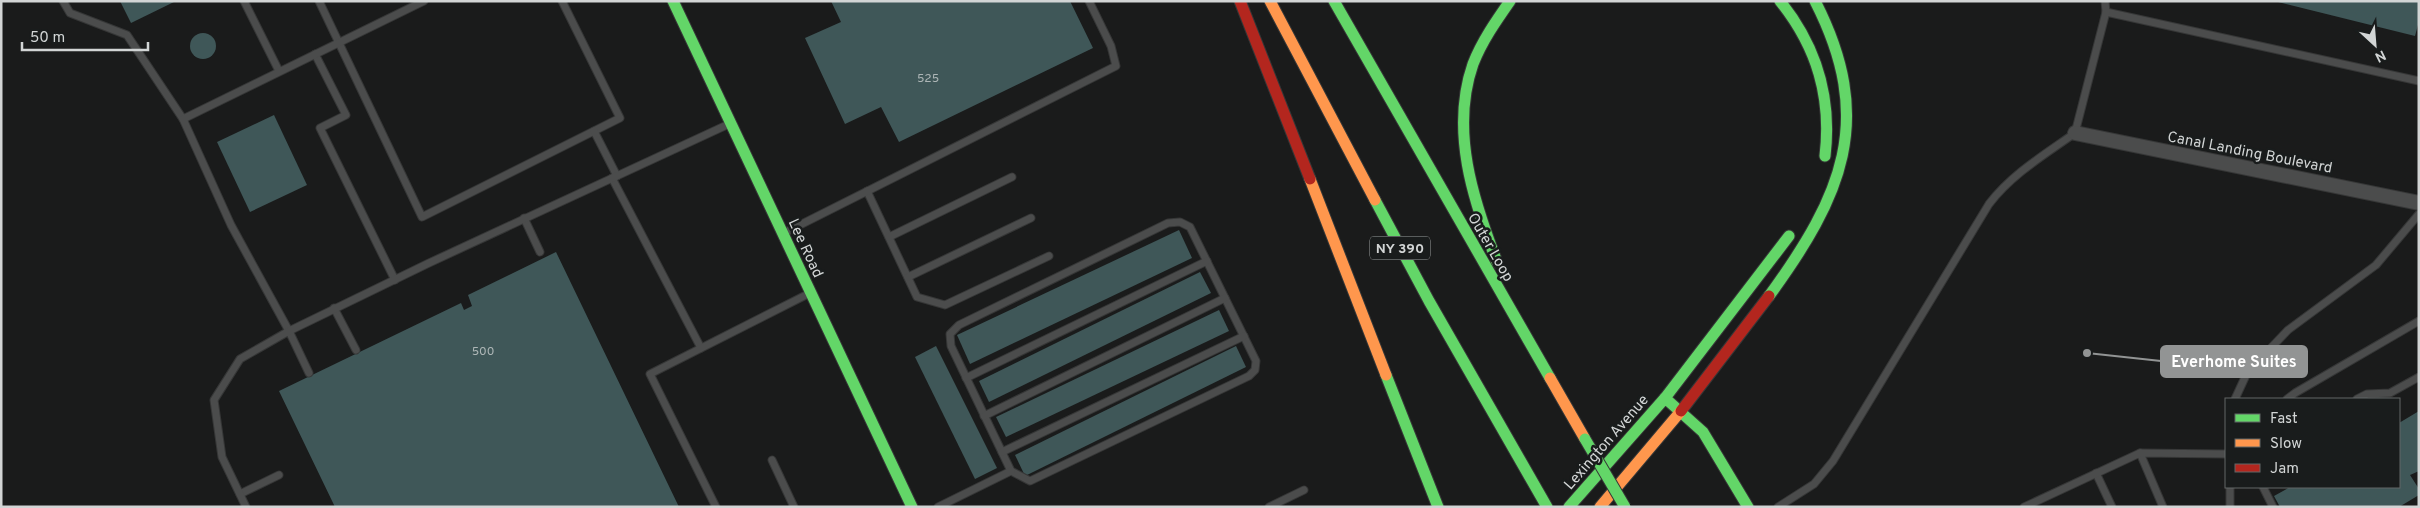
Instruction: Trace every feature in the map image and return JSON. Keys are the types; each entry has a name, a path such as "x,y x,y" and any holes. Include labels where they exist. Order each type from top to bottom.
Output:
{"main road":[{"name":"Lee Road","path":"674,1 912,507"},
{"path":"1240,1 1438,507"},
{"name":"NY 390","path":"1270,1 1429,301 1547,507"},
{"name":"Outer Loop","path":"1334,1 1625,507"},
{"path":"1510,1 1487,32 1471,68 1463,106 1463,136 1468,170 1479,214 1539,360"},
{"path":"1780,1 1806,38 1822,77 1828,122 1822,168"},
{"path":"1600,507 1681,411 1752,319 1803,247 1823,213 1836,182 1845,141 1845,85 1833,38 1815,1"},
{"name":"Lexington Avenue","path":"1569,507 1665,398 1797,226"},
{"path":"1665,398 1703,432 1748,507"}],"street":[{"name":"Canal Landing Boulevard","path":"2075,133 2419,203"}],"lane":[{"path":"64,1 70,13 127,36 182,119 232,225 289,331 309,373"},
{"path":"244,1 279,71"},
{"path":"319,1 340,41 422,217 620,118 562,1"},
{"path":"182,119 424,1"},
{"path":"782,233 1116,66 1112,46 1089,1"},
{"path":"1778,507 1814,484 1833,461 1989,204 2015,175 2075,133 2106,12 2105,1"},
{"path":"2106,12 2419,81"},
{"path":"315,54 346,115 320,128 395,280"},
{"path":"246,507 222,457 214,400 240,359 334,308 730,123"},
{"path":"594,131 614,177 701,348"},
{"path":"889,237 1012,177"},
{"path":"867,191 918,297 945,305 1049,256"},
{"path":"2235,398 2247,373 2288,330 2376,265 2419,214"},
{"path":"524,218 540,252"},
{"path":"908,277 1031,218"},
{"path":"1180,222 1190,227 1207,261 1256,361 1255,370 1250,376 1030,480 1011,471 951,346 950,334 958,325 1168,223 1180,222"},
{"path":"966,378 1207,261"},
{"path":"716,507 650,374 811,292"},
{"path":"984,416 1225,298"},
{"path":"334,308 356,350"},
{"path":"2288,398 2419,321"},
{"path":"1002,452 1244,336"},
{"path":"2359,398 2366,394 2390,393 2419,377"},
{"path":"2024,507 2140,453 2225,454"},
{"path":"2140,453 2163,507"},
{"path":"772,460 794,507"},
{"path":"938,507 1011,471"},
{"path":"2096,473 2112,507"},
{"path":"240,494 279,475"},
{"path":"2230,488 2230,507"},
{"path":"2264,488 2273,507"},
{"path":"1269,507 1304,490"}],"building":[{"path":"120,1 176,1 131,23"},
{"path":"831,1 1070,1 1093,48 899,142 881,107 845,124 805,38 841,22"},
{"path":"2274,1 2419,1 2419,21 2415,36"},
{"path":"203,33 212,37 216,46 212,55 203,59 194,55 190,46 194,37"},
{"path":"274,115 307,185 250,212 217,142"},
{"path":"1179,230 1192,258 970,364 957,335"},
{"path":"556,252 679,507 335,507 279,391 461,303 464,310 472,306 468,295"},
{"path":"1200,272 1211,293 989,402 979,381"},
{"path":"1219,310 1229,331 1006,437 996,417"},
{"path":"936,346 997,468 975,479 915,357"},
{"path":"1236,346 1246,367 1025,476 1015,455"},
{"path":"2419,411 2419,471 2410,475 2419,489 2419,495 2399,507 2280,507 2274,496 2288,488 2400,488 2400,422"}],"traffic: fast":[{"path":"673,1 912,507"},
{"path":"1334,1 1550,378"},
{"path":"1497,262 1480,214 1467,164 1464,114 1466,89 1473,64 1485,39 1510,1"},
{"path":"1780,1 1804,36 1819,74 1824,93 1826,113 1825,156"},
{"path":"1769,296 1816,224 1832,190 1842,156 1846,120 1844,83 1834,44 1815,1"},
{"path":"1375,200 1429,301 1547,507"},
{"path":"1665,398 1789,236"},
{"path":"1386,375 1438,507"},
{"path":"1569,507 1665,398 1703,432 1748,507"},
{"path":"1585,439 1625,507"}],"traffic: slow":[{"path":"1270,1 1375,200"},
{"path":"1310,179 1386,375"},
{"path":"1550,378 1585,439"},
{"path":"1600,507 1681,411"}],"traffic: jam":[{"path":"1240,1 1310,179"},
{"path":"1681,411 1769,296"}],"place":[{"name":"Everhome Suites","path":"2087,353"}]}
